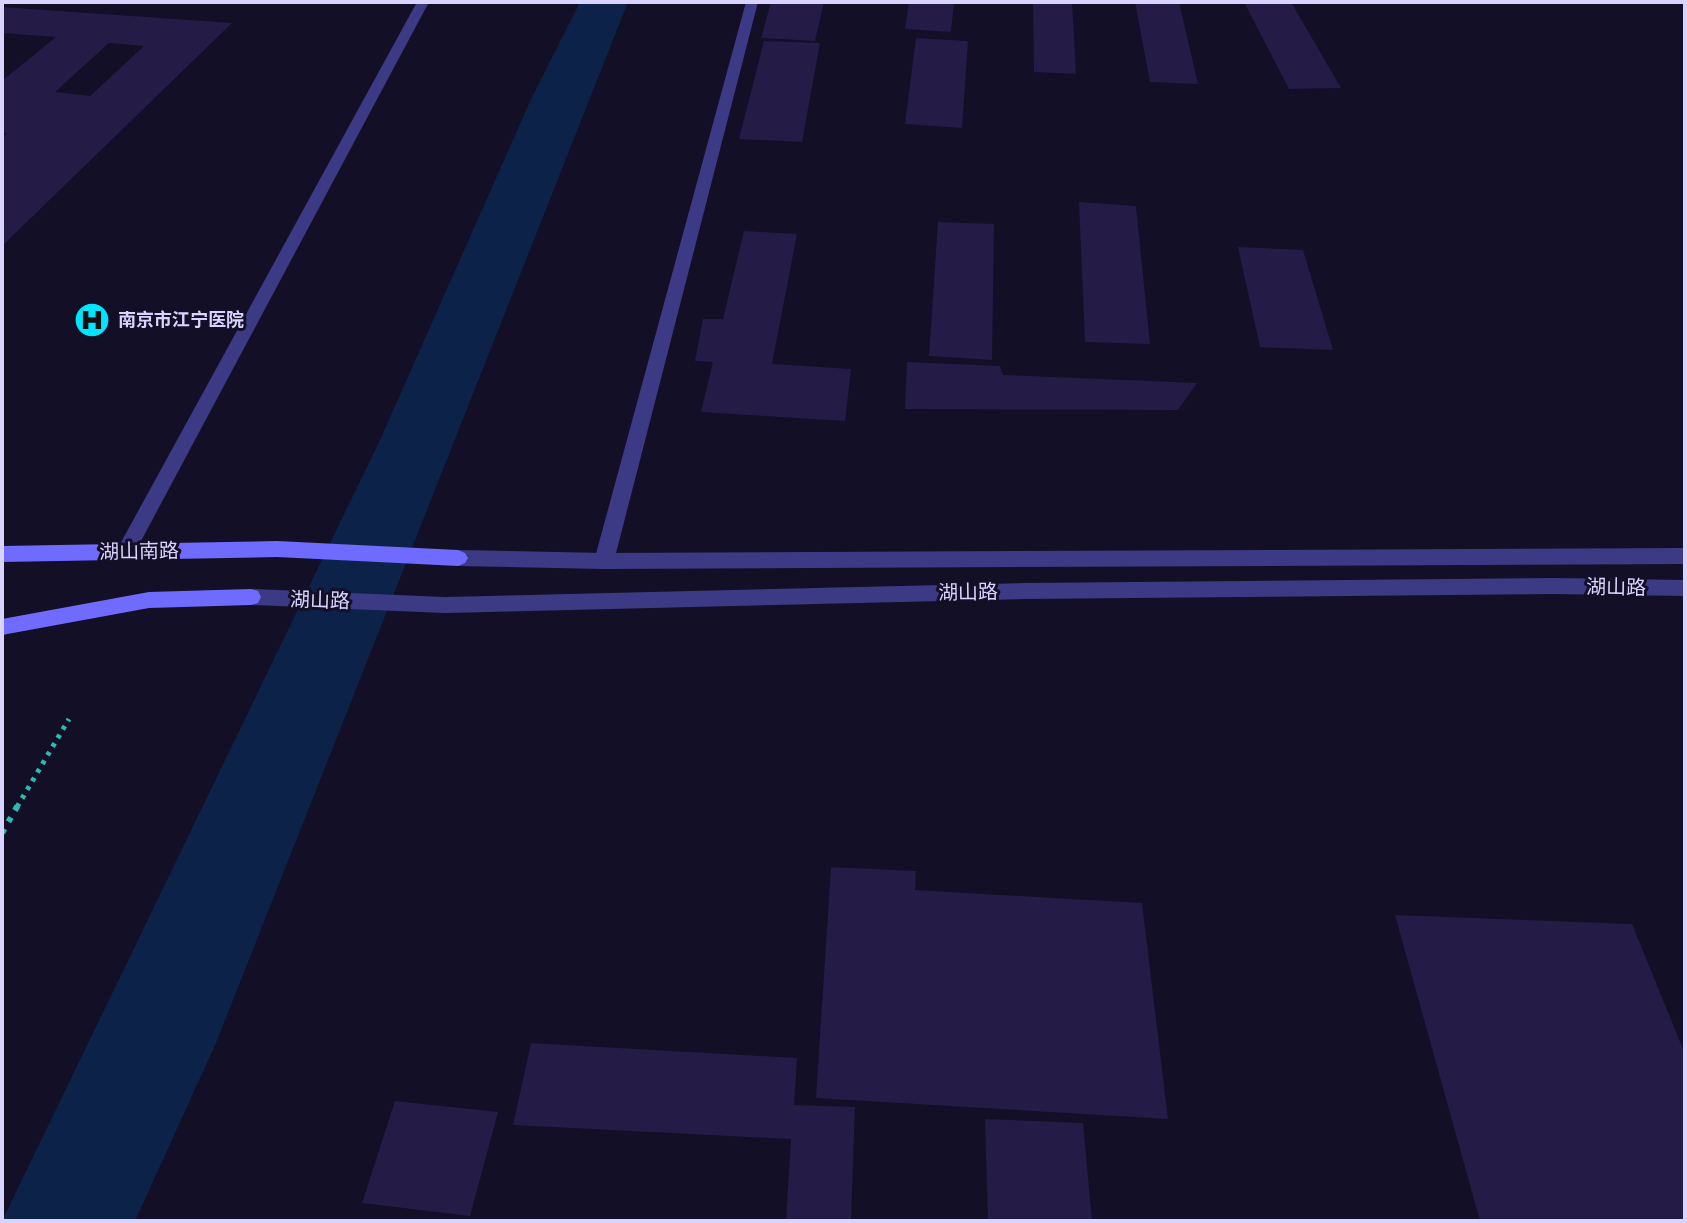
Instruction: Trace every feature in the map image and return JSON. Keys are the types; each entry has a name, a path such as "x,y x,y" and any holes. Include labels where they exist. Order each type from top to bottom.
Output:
{"main road":[{"name":"湖山南路","path":"2,554 277,549"},
{"name":"湖山路","path":"277,549 458,558"},
{"path":"2,627 149,600 251,597"}],"street":[{"path":"126,551 423,2"},
{"path":"604,561 752,2"},
{"name":"湖山路","path":"458,558 604,561 1685,556"},
{"name":"湖山路","path":"251,597 445,605 1024,591 1554,586 1685,588"}],"path":[{"path":"2,833 69,719"}],"water":[{"path":"580,2 628,2 216,1043 135,1221 2,1221 380,440 531,99"}],"building":[{"path":"771,2 824,2 815,41 761,38"},
{"path":"909,2 954,2 951,32 905,29"},
{"path":"1033,2 1072,2 1076,74 1034,72"},
{"path":"1135,2 1179,2 1198,84 1150,82"},
{"path":"1244,2 1291,2 1341,88 1289,89"},
{"path":"2,7 232,23 2,246 2,138 7,133 2,133 2,81 56,37 2,33","holes":["109,43 144,46 90,96 55,92"]},
{"path":"916,38 968,41 962,128 905,124"},
{"path":"764,41 820,43 802,142 739,139"},
{"path":"1079,202 1136,206 1150,344 1085,342"},
{"path":"938,222 994,224 992,360 929,356"},
{"path":"744,231 797,234 772,364 851,369 845,421 701,412 713,362 695,361 703,319 723,319"},
{"path":"1238,247 1303,250 1333,350 1260,347"},
{"path":"907,362 1000,366 1003,375 1197,383 1178,410 905,409"},
{"path":"831,867 916,871 915,890 1142,903 1168,1119 816,1098"},
{"path":"1395,915 1632,924 1685,1054 1685,1221 1480,1221"},
{"path":"531,1043 797,1058 794,1105 855,1107 851,1221 786,1221 791,1139 513,1125"},
{"path":"395,1101 498,1112 470,1216 362,1203"},
{"path":"985,1119 1083,1123 1092,1221 988,1221"}],"place":[{"name":"南京市江宁医院","path":"92,320"}]}
